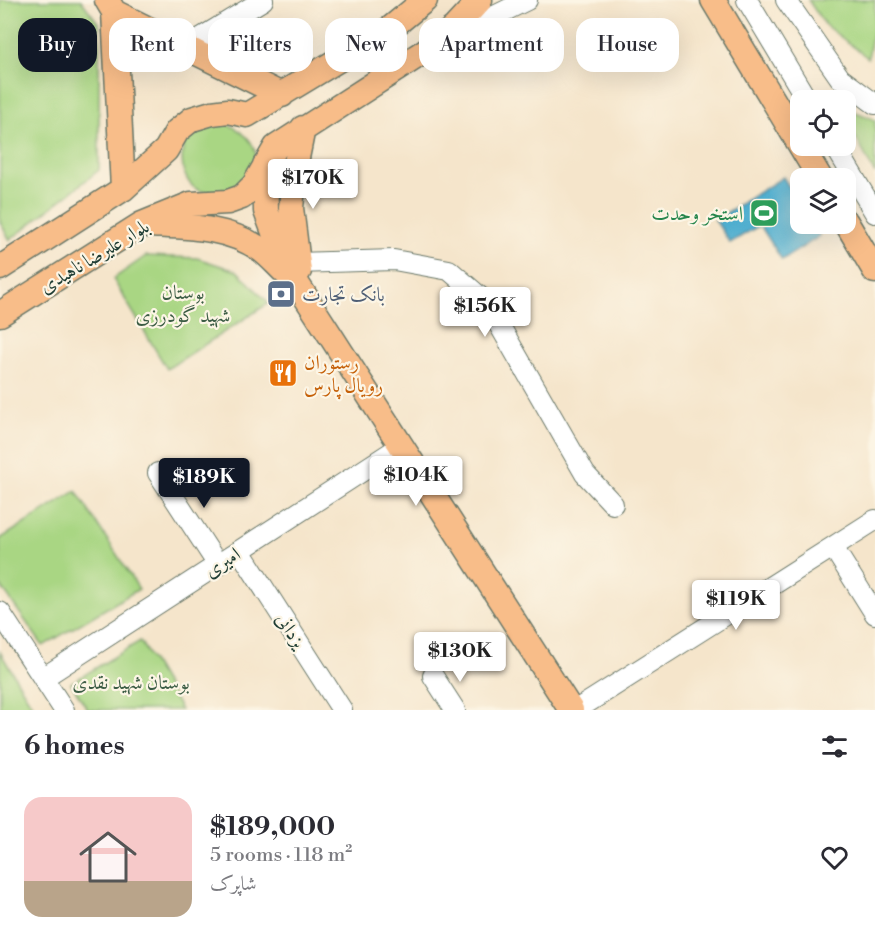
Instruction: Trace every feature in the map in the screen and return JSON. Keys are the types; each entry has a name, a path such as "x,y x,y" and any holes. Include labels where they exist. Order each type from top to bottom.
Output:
{"main road":[{"path":"196,52 282,95 391,28 425,0"},
{"path":"463,18 480,0"},
{"path":"713,0 814,168"},
{"path":"111,6 133,18"},
{"path":"111,6 123,189"},
{"path":"419,55 276,147 265,165 266,211 278,243 298,278 401,446 571,710"},
{"name":"بلوار علیرضا ناهیدی","path":"0,268 123,189 166,150 177,131 192,119 228,111 247,115 282,95"},
{"path":"298,278 291,208 295,168 303,128"},
{"name":"بلوار علیرضا ناهیدی","path":"0,314 142,224 191,204 228,202 242,197 254,185 265,165"},
{"path":"142,224 229,232 260,249 298,278"},
{"path":"853,234 875,271"}],"street":[{"path":"196,41 263,0"},
{"path":"491,18 527,0"},
{"path":"747,0 801,90"},
{"path":"786,0 840,78 875,104"},
{"path":"841,156 875,213"},
{"path":"298,278 394,260 449,270 486,302 585,474 613,504"},
{"name":"امیری","path":"43,678 401,446"},
{"path":"159,473 218,565"},
{"path":"576,710 875,520"},
{"path":"833,547 875,614"},
{"name":"یزدانی","path":"240,551 342,710"},
{"path":"0,612 64,710"},
{"path":"433,676 455,710"}],"green space":[{"path":"0,0 81,0 94,18 18,18 18,72 97,72 97,21 99,24 99,170 10,240 0,222"},
{"path":"808,0 875,0 875,21 868,58 825,25"},
{"path":"856,112 875,120 875,174 856,138"},
{"path":"216,122 241,132 248,138 255,153 256,162 253,171 238,190 205,192 196,189 185,175 182,155 188,137 194,131"},
{"name":"بوستان شهید گودرزی","path":"146,256 197,258 237,271 269,303 167,369 113,279"},
{"path":"76,491 139,589 43,646 0,585 0,539"},
{"name":"بوستان شهید نقدی","path":"140,641 181,710 88,710 71,683"},
{"path":"0,652 35,710 0,710"}],"water":[{"name":"استخر وحدت","path":"783,177 790,188 790,234 819,234 820,236 782,260 760,225 730,243 715,220"}],"place":[{"name":"استخر وحدت","path":"764,213"},
{"name":"بانک تجارت","path":"281,294"},
{"name":"رستوران رویال پارس","path":"283,373"}]}
